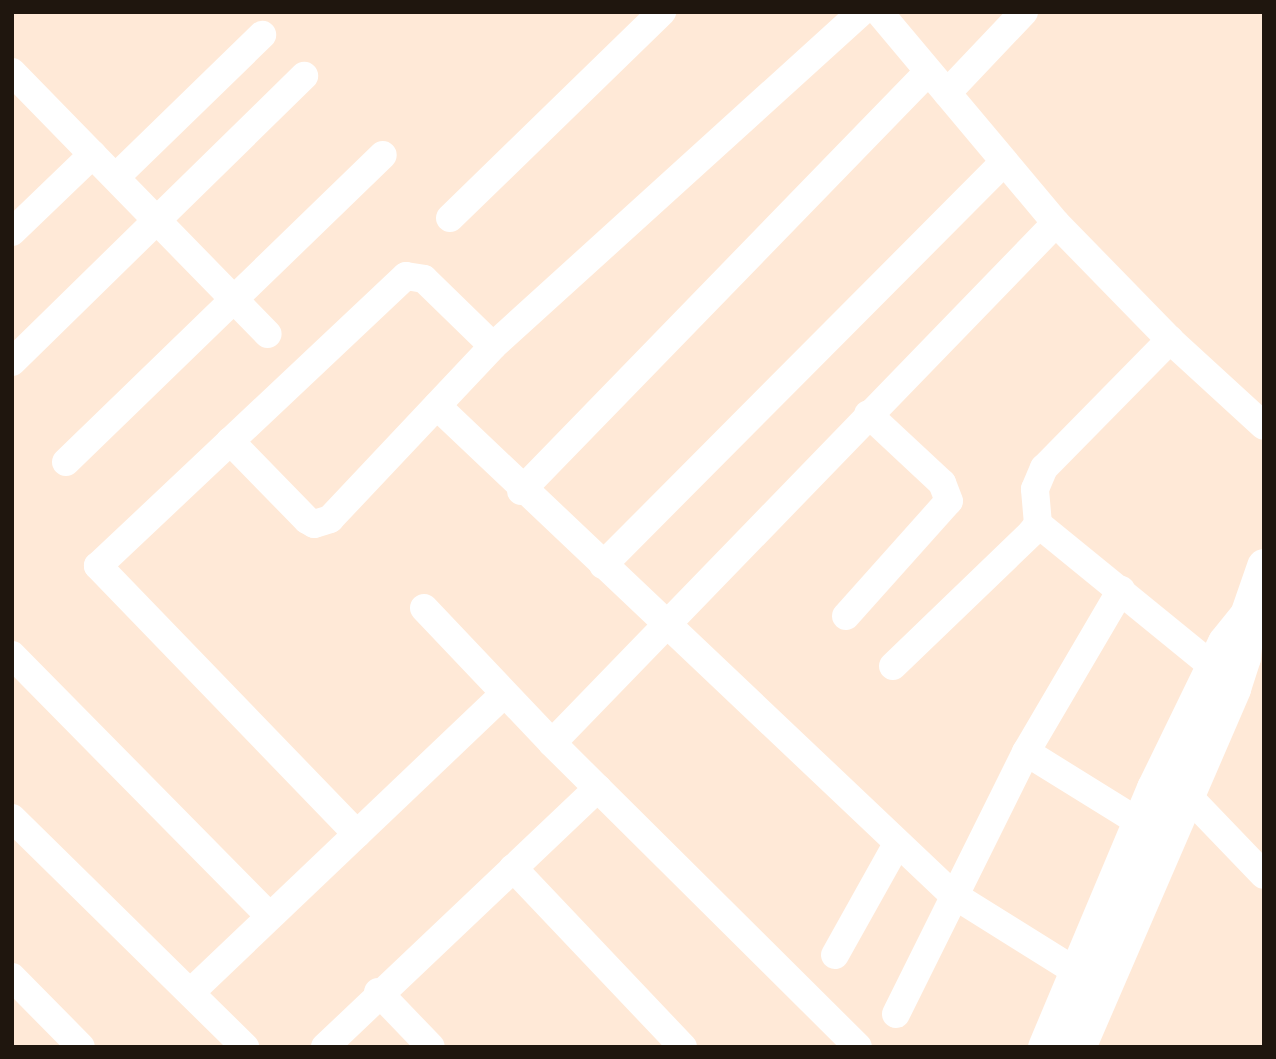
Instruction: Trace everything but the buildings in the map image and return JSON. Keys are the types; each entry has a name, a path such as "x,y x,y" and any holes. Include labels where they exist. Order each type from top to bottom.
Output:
{"street":[{"path":"450,218 662,12"},
{"path":"230,441 307,520 322,523 493,346 861,12"},
{"path":"879,12 927,73 947,93 1056,223 1170,340 1264,426"},
{"path":"947,93 1024,12"},
{"path":"116,177 262,35"},
{"path":"12,72 268,334"},
{"path":"522,491 927,73"},
{"path":"12,362 304,76"},
{"path":"12,232 93,154"},
{"path":"66,462 383,155"},
{"path":"603,565 1004,162"},
{"path":"552,743 1056,223"},
{"path":"357,834 98,566 406,276 424,279 493,346"},
{"path":"1170,340 1044,468 1035,489 1038,524 1212,666"},
{"path":"437,406 522,491 952,894 1077,972"},
{"path":"846,616 949,502 942,483 868,414"},
{"path":"893,666 1038,524"},
{"path":"1078,1047 1233,688 1243,657 1247,614 1264,566"},
{"path":"896,1014 952,894 1026,752 1121,590"},
{"path":"424,608 552,743 858,1047"},
{"path":"1045,1047 1139,822 1212,666 1247,614"},
{"path":"12,655 269,916"},
{"path":"191,992 504,694"},
{"path":"1026,752 1139,822"},
{"path":"325,1047 379,992 598,788"},
{"path":"1186,794 1264,875"},
{"path":"12,818 245,1047"},
{"path":"835,955 897,844"},
{"path":"513,868 668,1042"},
{"path":"14,984 80,1047"},
{"path":"379,992 431,1047"}]}
